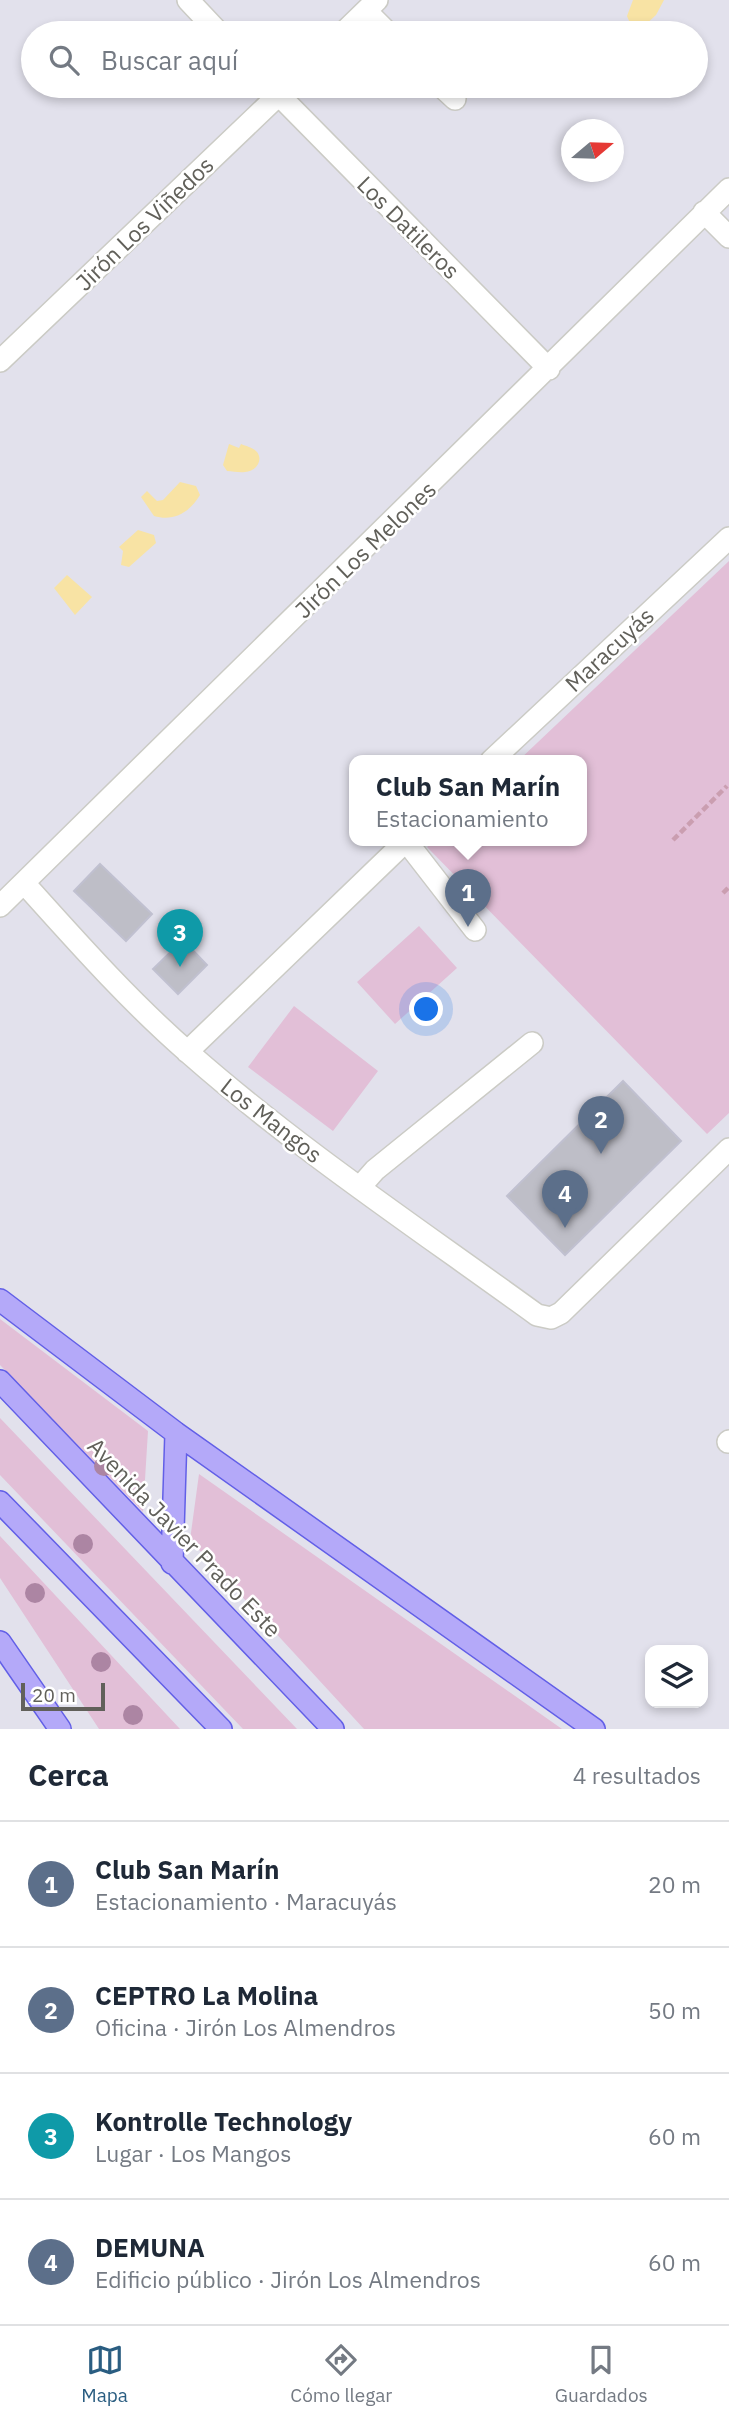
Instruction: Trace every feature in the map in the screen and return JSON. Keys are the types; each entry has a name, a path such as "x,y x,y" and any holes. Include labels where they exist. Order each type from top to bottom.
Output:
{"main road":[{"path":"0,1300 176,1433 594,1729"},
{"name":"Avenida Javier Prado Este","path":"0,1381 333,1729"},
{"path":"172,1563 176,1433"},
{"path":"0,1502 221,1729"},
{"path":"0,1642 60,1729"}],"street":[{"path":"188,0 208,21"},
{"path":"355,21 372,5 381,21"},
{"name":"Jirón Los Viñedos","path":"0,361 270,98"},
{"name":"Los Datileros","path":"288,98 549,369"},
{"name":"Jirón Los Melones","path":"0,906 729,190"},
{"path":"704,212 729,237"},
{"name":"Maracuyás","path":"497,755 729,538"},
{"path":"187,1052 401,846"},
{"path":"410,846 475,930"},
{"name":"Los Mangos","path":"24,883 111,978 187,1052 234,1092 537,1315 551,1318 561,1313 729,1149"},
{"path":"360,1187 375,1170 533,1043"}],"path":[{"path":"673,840 727,786"},
{"path":"723,893 729,887"}],"shaded area":[{"path":"633,0 664,0 650,21 629,21 627,16"},
{"path":"229,444 239,448 241,444 256,451 259,455 257,465 249,472 227,471 223,465"},
{"path":"180,482 196,486 200,495 196,501 181,514 168,518 154,516 141,497 147,491 157,501 163,500"},
{"path":"138,530 154,535 156,543 129,567 121,565 123,551 119,547"},
{"path":"729,561 729,1113 707,1134 427,847 587,846 587,755 524,755"},
{"path":"67,575 92,597 75,615 54,588"},
{"path":"419,926 457,968 395,1024 357,982"},
{"path":"294,1006 378,1071 333,1131 248,1067"},
{"path":"0,1319 148,1431 143,1512 0,1365"},
{"path":"0,1418 297,1729 243,1729 0,1475"},
{"path":"199,1474 562,1729 364,1729 190,1540"},
{"path":"0,1536 180,1729 99,1729 0,1578"}],"building":[{"path":"100,864 152,914 126,941 74,891"},
{"path":"183,940 207,965 178,994 153,969"},
{"path":"623,1081 681,1141 565,1255 507,1196"}],"place":[{"name":"Club San Marín","path":"468,927"},
{"name":"Kontrolle Technology","path":"180,967"},
{"name":"CEPTRO La Molina","path":"601,1154"},
{"name":"DEMUNA","path":"565,1228"}]}
